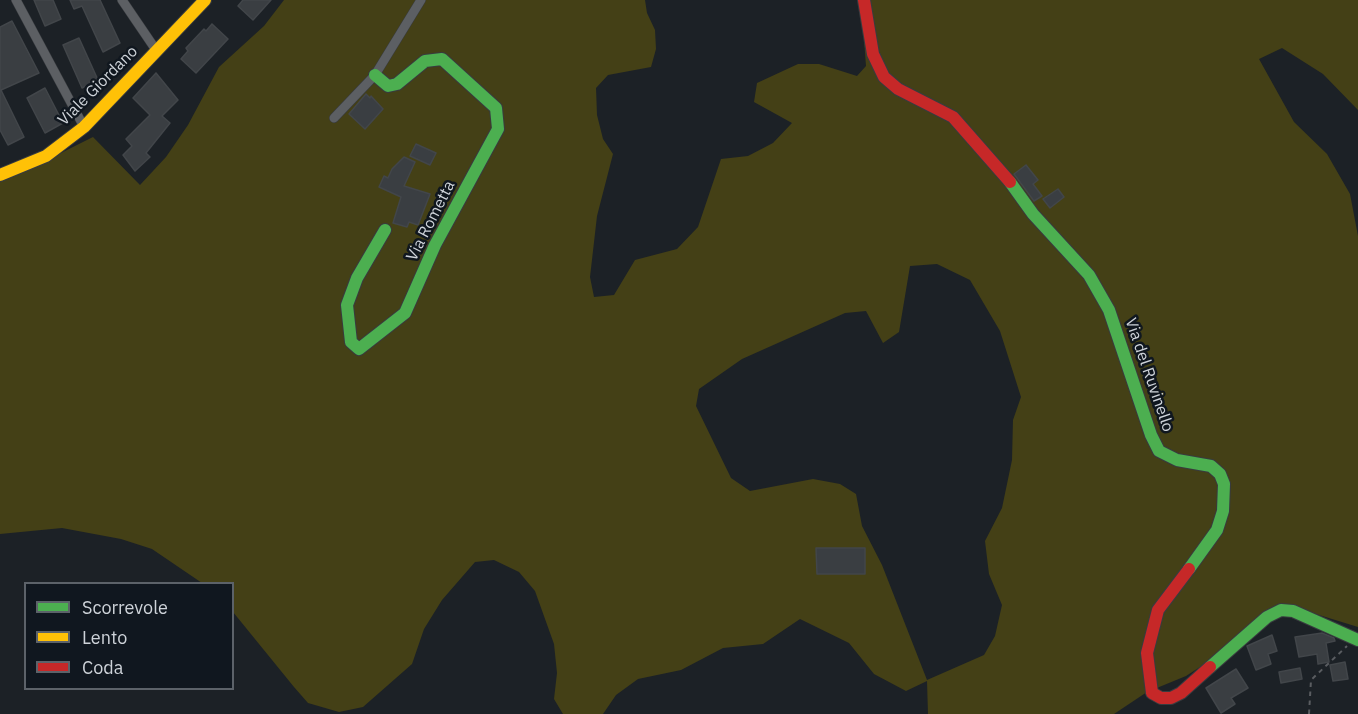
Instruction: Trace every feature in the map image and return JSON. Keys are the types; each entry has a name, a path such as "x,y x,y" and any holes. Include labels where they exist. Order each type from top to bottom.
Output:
{"street":[{"path":"16,0 84,127"},
{"path":"122,0 156,51"},
{"name":"Viale Giordano","path":"1,173 46,156 84,127 205,0"},
{"path":"334,118 375,75 421,0"},
{"name":"Via del Ruvinello","path":"864,0 873,54 884,77 898,89 953,117 967,130 999,167 1033,214 1067,248 1089,275 1109,310 1150,435 1159,451 1177,460 1211,466 1220,474 1224,484 1223,511 1217,530 1158,610 1147,653 1152,693 1161,698 1171,698 1181,693 1267,617 1281,610 1293,611 1356,640"},
{"name":"Via Rometta","path":"375,75 388,86 397,84 425,61 442,60 496,108 498,129 435,245 405,313 359,350 351,342 347,305 357,278 386,230"}],"path":[{"path":"1309,714 1311,680 1356,640"}],"shaded area":[{"path":"284,0 645,0 647,13 655,30 656,49 651,67 608,75 596,88 597,115 603,139 613,154 597,216 590,277 594,297 614,295 635,260 677,249 698,227 721,159 748,156 773,143 792,123 754,102 757,83 798,64 819,64 857,76 866,66 861,0 1358,0 1358,110 1323,74 1282,48 1259,59 1294,122 1327,154 1350,194 1358,236 1358,627 1293,607 1186,676 1147,692 1114,714 928,714 927,681 906,691 874,674 849,643 800,619 763,644 723,648 681,670 638,679 616,695 603,714 563,714 554,699 557,673 554,644 535,591 519,572 494,560 475,562 442,600 424,629 412,664 363,707 339,712 308,703 234,613 234,582 201,582 152,549 121,539 62,528 0,534 0,178 39,164 93,137 140,185 166,157 188,125 219,67 264,26","holes":["937,264 970,280 1000,331 1021,397 1013,420 1012,460 1002,508 985,541 989,574 1002,605 995,636 984,655 927,680 882,565 862,526 856,494 840,484 813,479 750,491 731,478 696,406 699,389 742,359 845,313 866,311 883,343 899,332 910,266"]}],"building":[{"path":"34,0 53,0 61,19 45,26"},
{"path":"70,0 100,0 120,43 103,52 82,6 74,9"},
{"path":"243,0 271,0 253,20 238,6"},
{"path":"12,21 39,73 1,90 24,137 8,145 0,130 0,27"},
{"path":"212,24 228,39 196,73 181,59 188,51 186,48"},
{"path":"79,38 98,80 82,88 63,45"},
{"path":"156,73 178,100 162,116 170,123 146,153 150,157 135,171 123,155 132,146 126,139 150,115 133,98"},
{"path":"45,88 63,123 45,133 27,98"},
{"path":"366,94 370,98 371,96 383,109 365,129 349,114"},
{"path":"416,144 436,153 430,165 410,156"},
{"path":"404,157 415,162 404,186 430,194 418,225 409,222 407,227 393,223 401,197 379,187 384,176 388,178 392,169"},
{"path":"1026,165 1038,180 1033,184 1042,196 1034,201 1014,174"},
{"path":"1058,189 1064,197 1050,208 1043,199"},
{"path":"816,548 865,548 865,574 817,574"},
{"path":"1322,633 1334,638 1335,641 1326,643 1329,662 1318,664 1317,654 1299,657 1295,637"},
{"path":"1272,635 1277,651 1268,654 1271,664 1256,670 1247,646"},
{"path":"1345,662 1348,679 1333,681 1330,665"},
{"path":"1300,668 1302,679 1281,683 1279,672"},
{"path":"1236,669 1248,688 1231,698 1235,704 1221,713 1206,688"}],"traffic: fast":[{"path":"375,75 388,86 397,84 425,61 442,59 496,108 498,129 435,245 405,313 359,349 351,342 347,305 357,278 385,230"},
{"path":"1010,182 1033,214 1089,275 1109,310 1151,435 1159,451 1177,460 1211,466 1220,474 1224,484 1223,511 1217,530 1189,569"},
{"path":"1210,667 1267,617 1281,610 1293,611 1358,640"}],"traffic: slow":[{"path":"0,175 46,156 84,127 205,0"}],"traffic: jam":[{"path":"864,0 873,54 884,77 898,89 953,117 1010,182"},
{"path":"1189,569 1158,610 1147,653 1152,693 1161,698 1171,698 1181,693 1210,667"}]}
